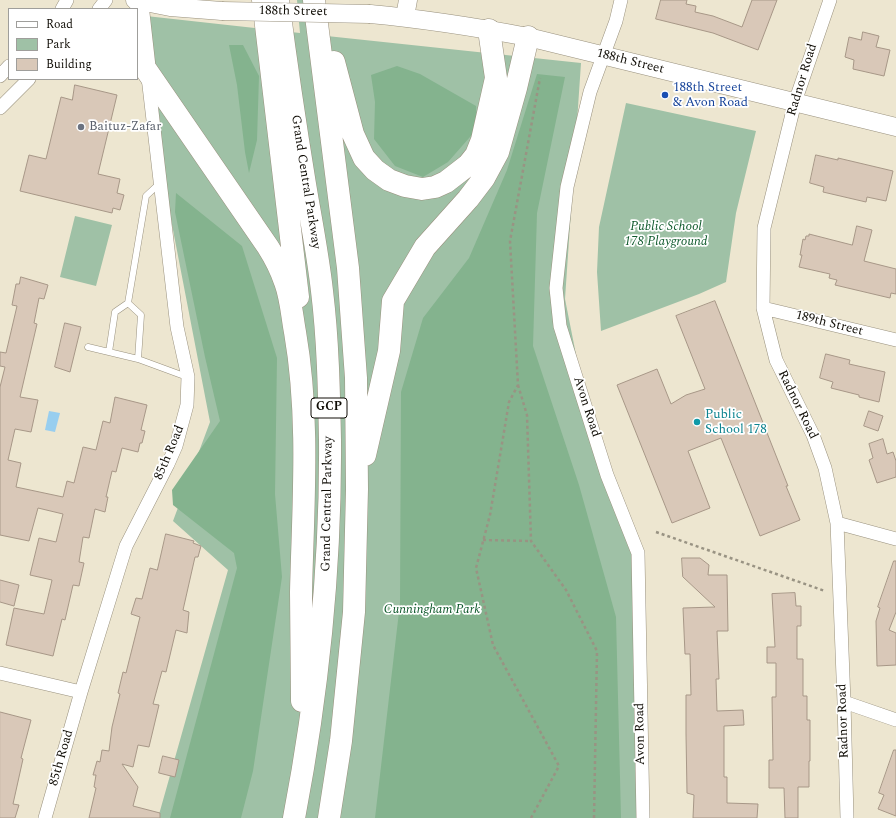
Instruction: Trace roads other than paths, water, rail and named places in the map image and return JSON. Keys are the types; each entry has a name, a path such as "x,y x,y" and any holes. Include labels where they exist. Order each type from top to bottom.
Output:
{"highway":[{"path":"263,0 300,311 300,362 303,400 305,487 301,593 303,773"},
{"name":"Grand Central Parkway","path":"278,0 289,82 322,291 330,412 330,473 325,592 319,660 303,773 294,818"},
{"path":"316,0 353,134 364,158 376,170 390,180 405,186 422,189 435,187 446,182 468,165 476,156 482,140 496,78 489,30"},
{"name":"Grand Central Parkway","path":"316,0 348,268 356,378 357,489 354,612 341,741 329,818"},
{"path":"357,489 389,351 393,300 425,247 468,199 484,178 498,152 516,88 528,37"},
{"path":"147,71 274,257 286,282 300,362"}],"street":[{"path":"100,8 106,0"},
{"name":"188th Street","path":"138,0 170,7 222,11 370,14 404,17"},
{"name":"85th Road","path":"45,818 81,692 126,546 176,446 187,405 188,377 177,327 138,0"},
{"path":"408,0 404,17 528,37"},
{"name":"Avon Road","path":"620,0 616,21 590,92 567,187 556,288 562,334 607,475 638,553 643,818"},
{"name":"Radnor Road","path":"830,0 795,102 764,228 763,308 776,360 813,435 826,468 837,523 847,818"},
{"name":"188th Street","path":"528,37 896,127"},
{"path":"0,76 8,67"},
{"path":"0,108 28,80"},
{"name":"189th Street","path":"763,308 896,340"},
{"path":"837,523 896,539"},
{"path":"0,673 81,692"},
{"path":"844,702 896,720"}],"lane":[{"path":"109,352 115,312 128,303 146,196 160,183"},
{"path":"128,303 141,315 138,359"},
{"path":"88,347 138,359 188,377"}],"water":[{"path":"49,411 60,413 55,432 45,430"}],"place":[{"name":"188th Street & Avon Road","path":"665,95"},
{"name":"Baituz-Zafar","path":"81,127"},
{"name":"Public School 178","path":"697,422"}],"park label":[{"name":"Public School 178 Playground","path":"666,234"},
{"name":"Cunningham Park","path":"432,610"}]}
